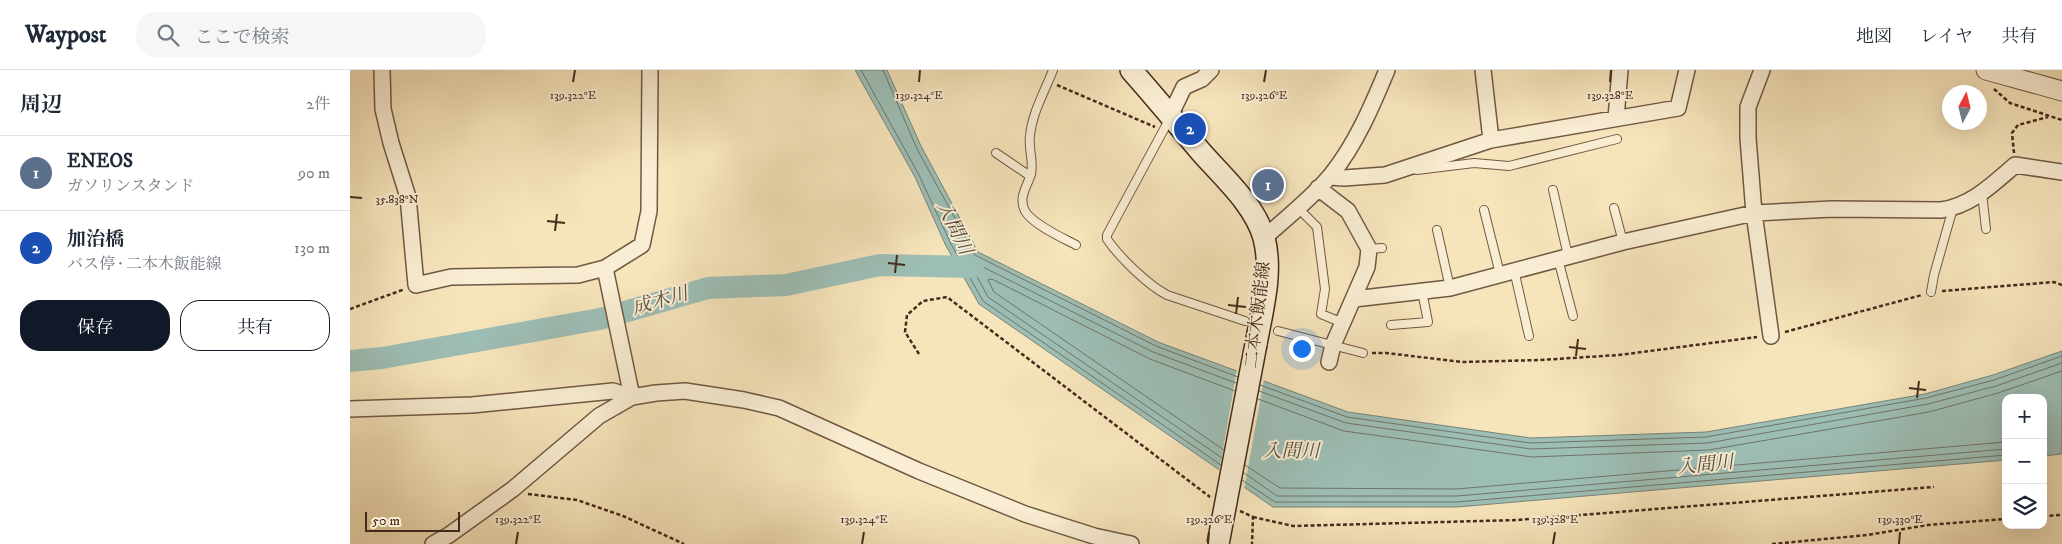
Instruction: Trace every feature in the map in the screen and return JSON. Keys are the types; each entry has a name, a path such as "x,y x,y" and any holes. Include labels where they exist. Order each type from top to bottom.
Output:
{"main road":[{"name":"二本木飯能線","path":"1131,70 1167,123 1242,200 1252,213 1264,238 1267,256 1266,273 1256,344 1218,544"}],"street":[{"path":"382,70 383,109 391,143 408,197 416,285 451,277 578,275 605,268 642,245 649,211 650,70"},
{"path":"1167,123 1184,87 1202,79 1211,70"},
{"path":"1264,238 1330,176 1355,140 1388,70"},
{"path":"1483,70 1491,140"},
{"path":"1616,118 1620,70"},
{"path":"1330,176 1344,178 1385,175 1491,140 1678,108 1687,70"},
{"path":"1762,70 1748,107 1748,138 1754,213 1771,336"},
{"path":"1986,70 2062,91"},
{"path":"1354,299 1450,288 1622,242 1754,213 1832,209 1941,210 1953,208 1982,193 2016,165 2062,172"},
{"path":"1318,188 1348,211 1376,249 1333,346 1329,362"},
{"path":"605,268 632,397"},
{"path":"350,409 472,405 613,391 632,397"},
{"path":"433,544 449,535 513,489 599,416 632,397 685,391 744,400 779,408 919,471 1025,514 1094,536 1131,544"}],"lane":[{"path":"1053,70 1031,127 1029,138 1032,165 1030,176 1024,189 1022,203 1026,213 1045,228 1076,245"},
{"path":"1167,123 1107,234 1107,239 1157,290 1245,321"},
{"path":"1385,175 1474,163 1509,166 1617,139"},
{"path":"996,153 1030,176"},
{"path":"1553,190 1573,316"},
{"path":"1982,193 1986,229"},
{"path":"1298,207 1317,226 1325,289 1321,314 1343,323"},
{"path":"1614,208 1622,242"},
{"path":"1931,292 1953,208"},
{"path":"1484,210 1529,336"},
{"path":"1437,230 1450,288"},
{"path":"1391,325 1428,322 1422,291"},
{"path":"1278,331 1363,353"}],"path":[{"path":"1048,82 1167,123"},
{"path":"1994,89 2010,103 2062,120"},
{"path":"2013,141 2012,132 2018,125 2050,116"},
{"path":"1363,353 1386,352 1463,362 1619,355 1771,336 1931,292 2054,282 2062,285"},
{"path":"350,309 416,285"},
{"path":"919,354 905,332 907,315 923,301 947,297 1205,494 1213,498"},
{"path":"1237,510 1253,517 1293,526 1517,520 1934,487"},
{"path":"513,489 518,492 577,500 623,516 684,544"},
{"path":"2047,516 2062,515"},
{"path":"1252,544 1253,517"},
{"path":"1772,544 1867,536 1928,525 2002,519"}],"water":[{"name":"入間川","path":"855,70 887,70 921,146 978,252 1158,342 1348,412 1531,438 1706,432 1925,394 1993,375 2062,351 2062,454 2047,456 2047,394 2002,394 2002,460 1457,507 1273,507 979,304 946,246 915,177"}],"pier":[{"path":"1237,369 1264,379 1244,490 1219,472"}],"waterway":[{"name":"成木川","path":"350,361 382,358 600,319 708,288 786,285 880,265 973,267"}],"place":[{"name":"加治橋","path":"1190,129"},
{"name":"ENEOS","path":"1268,185"}]}
